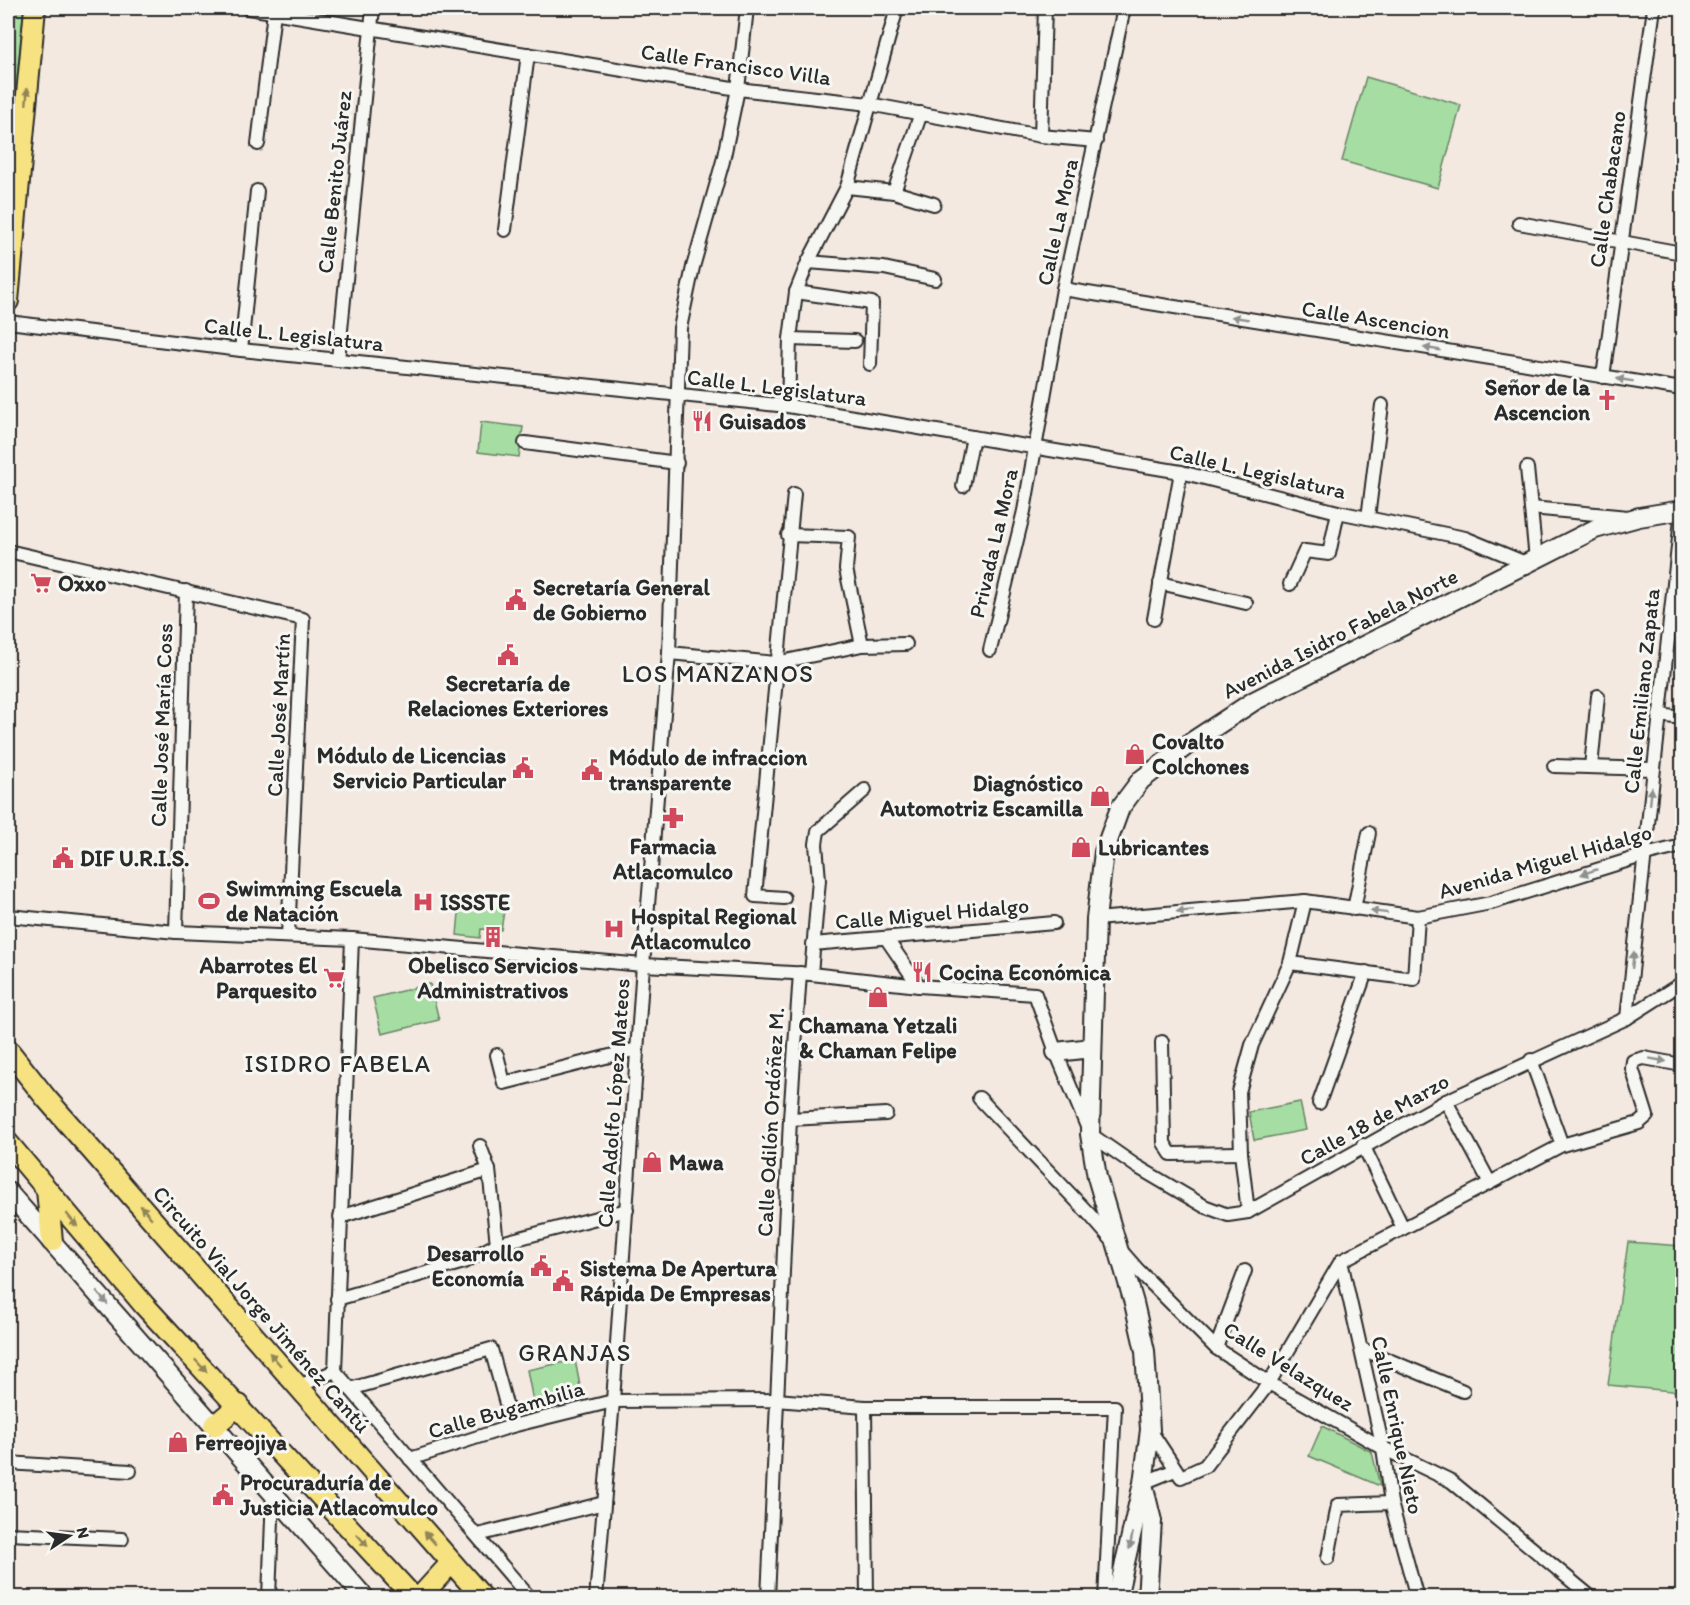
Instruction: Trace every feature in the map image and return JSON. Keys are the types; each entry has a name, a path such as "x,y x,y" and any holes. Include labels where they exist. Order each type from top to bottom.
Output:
{"main road":[{"path":"8,301 35,8"},
{"name":"Avenida Isidro Fabela Norte","path":"1117,1598 1143,1484 1150,1430 1145,1351 1097,1177 1090,1134 1096,919 1104,852 1120,808 1141,780 1190,743 1254,701 1595,529 1683,510"},
{"path":"1056,1052 1092,1048"},
{"name":"Circuito Vial Jorge Jiménez Cantú","path":"8,1050 46,1098 483,1598"},
{"path":"8,1143 144,1305 239,1405 414,1598"},
{"path":"47,1190 52,1241"},
{"path":"8,1192 365,1598"},
{"path":"214,1426 239,1405"},
{"path":"1143,1484 1152,1521 1148,1598"},
{"path":"419,1598 451,1563"}],"street":[{"name":"Calle Francisco Villa","path":"248,8 738,89 869,104 1041,136 1096,141"},
{"name":"Calle Benito Juárez","path":"338,360 372,8"},
{"name":"Calle Adolfo López Mateos","path":"596,1598 613,1401 643,965 669,652 680,328 693,267 723,161 738,89 747,8"},
{"path":"788,406 790,339 796,292 808,262 847,187 897,8"},
{"path":"1041,136 1045,8"},
{"name":"Calle La Mora","path":"1035,446 1063,289 1124,8"},
{"name":"Calle Chabacano","path":"1603,377 1654,8"},
{"path":"258,144 274,12"},
{"path":"505,230 528,54"},
{"path":"894,192 921,113"},
{"path":"847,187 894,192 934,204"},
{"path":"241,350 257,191"},
{"path":"1519,223 1683,253"},
{"path":"808,262 884,268 935,279"},
{"name":"Calle Ascencion","path":"1063,289 1683,389"},
{"path":"796,292 872,303 870,364"},
{"name":"Calle L. Legislatura","path":"8,322 241,350 788,406 1180,472 1338,512 1465,538 1532,562"},
{"path":"790,339 855,341"},
{"path":"1368,518 1382,405"},
{"path":"963,486 973,437"},
{"path":"525,443 676,463"},
{"name":"Privada La Mora","path":"990,650 1024,511 1035,446"},
{"path":"1527,468 1531,508 1532,562"},
{"path":"1154,619 1180,472"},
{"path":"784,898 755,896 788,535 794,494"},
{"path":"1531,508 1640,518"},
{"name":"Calle Emiliano Zapata","path":"1627,1018 1683,510"},
{"path":"1290,584 1305,551 1329,554 1338,512"},
{"path":"788,535 849,537 846,569 862,645"},
{"name":"Calle José Martín","path":"8,551 303,619 288,936"},
{"path":"1160,584 1246,603"},
{"name":"Calle José María Coss","path":"176,932 186,591"},
{"path":"669,652 776,663 862,645 906,644"},
{"path":"1591,767 1598,696"},
{"path":"1659,715 1683,718"},
{"path":"1554,766 1653,769"},
{"name":"Calle Odilón Ordóñez M.","path":"768,1598 790,1119 805,973 813,944 819,880 816,844 818,831 865,790"},
{"path":"1354,909 1369,833"},
{"name":"Avenida Miguel Hidalgo","path":"1096,919 1305,901 1418,917 1491,903 1644,855 1683,846"},
{"path":"1248,1212 1241,1153 1239,1092 1252,1045 1290,963 1305,901"},
{"path":"8,916 176,932 352,939 643,965 805,973 919,986 1035,994 1090,1134"},
{"path":"1290,963 1414,979 1418,917"},
{"name":"Calle Miguel Hidalgo","path":"813,944 1054,923"},
{"path":"886,938 919,986"},
{"path":"352,939 335,1371 530,1598"},
{"path":"1318,1103 1366,972"},
{"name":"Calle 18 de Marzo","path":"1090,1134 1136,1166 1204,1206 1228,1215 1248,1212 1363,1145 1446,1101 1531,1060 1627,1018 1683,983"},
{"path":"1161,1042 1164,1143 1171,1154 1241,1153"},
{"path":"497,1055 504,1083 637,1049"},
{"path":"1150,1430 1181,1478 1205,1466 1269,1383 1341,1261 1562,1145 1640,1124 1647,1116 1632,1068 1634,1060 1644,1058 1683,1065"},
{"path":"1531,1060 1562,1145"},
{"name":"Calle Velazquez","path":"979,1098 1138,1270 1216,1348 1269,1383 1383,1448 1451,1481 1591,1597"},
{"path":"1446,1101 1490,1183"},
{"path":"790,1119 885,1114"},
{"path":"1363,1145 1403,1228"},
{"path":"480,1146 489,1170 497,1244"},
{"path":"340,1216 489,1170"},
{"path":"337,1299 464,1262 497,1244 627,1210"},
{"name":"Calle Enrique Nieto","path":"1341,1261 1383,1448 1391,1503 1417,1598"},
{"path":"1216,1348 1245,1271"},
{"path":"350,1389 491,1348 512,1426"},
{"path":"1362,1349 1463,1391"},
{"path":"299,1386 335,1371"},
{"name":"Calle Bugambilia","path":"410,1459 512,1426 613,1401 776,1400 865,1407 1115,1407 1105,1598"},
{"path":"865,1407 867,1598"},
{"path":"8,1463 130,1471"},
{"path":"1143,1484 1175,1470"},
{"path":"269,1598 273,1493"},
{"path":"478,1535 604,1503"},
{"path":"1328,1558 1338,1505 1391,1503"},
{"path":"8,1534 122,1539"}],"green space":[{"path":"8,8 24,8 8,170"},
{"path":"1366,77 1461,105 1438,188 1342,161"},
{"path":"481,422 523,427 519,457 478,452"},
{"path":"460,902 505,905 501,930 481,929 480,938 457,935"},
{"path":"430,984 439,1020 382,1034 373,998"},
{"path":"1300,1102 1306,1130 1254,1140 1249,1112"},
{"path":"1628,1242 1682,1246 1682,1392 1608,1385"},
{"path":"575,1360 581,1391 533,1401 527,1370"},
{"path":"1322,1426 1372,1452 1380,1486 1309,1456"}],"place":[{"name":"Señor de la Ascencion","path":"1607,400"},
{"name":"Guisados","path":"702,421"},
{"name":"Oxxo","path":"41,583"},
{"name":"Secretaría General de Gobierno","path":"516,600"},
{"name":"Secretaría de Relaciones Exteriores","path":"508,655"},
{"name":"Covalto Colchones","path":"1135,754"},
{"name":"Módulo de Licencias Servicio Particular","path":"523,768"},
{"name":"Módulo de infraccion transparente","path":"592,770"},
{"name":"Diagnóstico Automotriz Escamilla","path":"1100,796"},
{"name":"Farmacia Atlacomulco","path":"673,818"},
{"name":"Lubricantes","path":"1081,847"},
{"name":"DIF U.R.I.S.","path":"63,858"},
{"name":"Swimming Escuela de Natación","path":"209,901"},
{"name":"ISSSTE","path":"423,902"},
{"name":"Hospital Regional Atlacomulco","path":"614,929"},
{"name":"Obelisco Servicios Administrativos","path":"493,937"},
{"name":"Cocina Económica","path":"922,972"},
{"name":"Abarrotes El Parquesito","path":"334,978"},
{"name":"Chamana Yetzali & Chaman Felipe","path":"878,997"},
{"name":"Mawa","path":"652,1162"},
{"name":"Desarrollo Economía","path":"541,1266"},
{"name":"Sistema De Apertura Rápida De Empresas","path":"563,1281"},
{"name":"Ferreojiya","path":"178,1442"},
{"name":"Procuraduría de Justicia Atlacomulco","path":"223,1495"}],"district":[{"name":"LOS MANZANOS","path":"718,674"},
{"name":"ISIDRO FABELA","path":"338,1064"},
{"name":"GRANJAS","path":"575,1353"}]}
